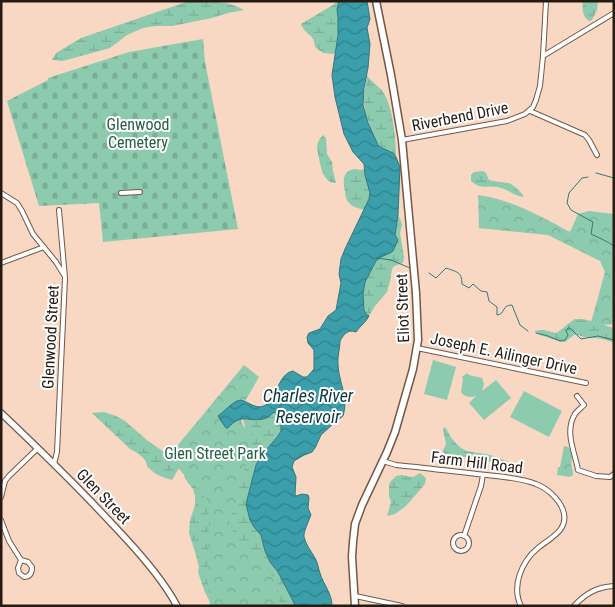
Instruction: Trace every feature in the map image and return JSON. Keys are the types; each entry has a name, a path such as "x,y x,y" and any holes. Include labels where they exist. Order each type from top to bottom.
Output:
{"main road":[{"name":"Eliot Street","path":"355,606 352,557 354,530 362,505 392,439 418,348 416,293 402,140 376,1"}],"street":[{"name":"Riverbend Drive","path":"402,140 518,118 530,111 540,86 546,1"},
{"path":"542,56 614,13"},
{"path":"530,111 585,135 597,155"},
{"path":"121,192 140,192"},
{"path":"1,193 17,203 33,234 56,262 65,278"},
{"name":"Glenwood Street","path":"54,464 57,452 65,278 59,210"},
{"path":"1,263 44,247"},
{"name":"Joseph E. Ailinger Drive","path":"418,348 586,383"},
{"path":"578,396 584,405 575,414 571,426 570,442 576,456 578,470 603,477 610,477 614,474"},
{"name":"Glen Street","path":"1,413 54,464 131,544 162,583 177,606"},
{"path":"1,497 5,482 9,476 38,448"},
{"name":"Farm Hill Road","path":"383,461 396,465 519,479 535,483 551,494 563,510 564,518 560,530 534,552 520,574 517,591 521,606"},
{"path":"464,536 483,475"},
{"path":"1,520 9,541 21,560 28,562 32,567 31,574 27,577 19,573 18,568 21,560"},
{"path":"458,536 464,536 468,541 468,547 464,551 458,551 453,542 458,536"},
{"path":"574,606 584,596 600,587 614,586"},
{"path":"355,596 402,606"}],"green space":[{"path":"189,1 224,3 244,10 172,26 143,28 127,35 110,48 63,61 52,60 56,53 81,38"},
{"path":"339,1 337,9 337,48 335,54 323,53 315,47 313,39 301,24"},
{"path":"583,1 598,1 597,10 592,20 589,21 584,15"},
{"name":"Glenwood Cemetery","path":"203,39 205,62 238,229 103,242 99,203 39,206 7,101 48,80 48,78 129,52"},
{"path":"367,75 383,92 392,114 396,157 382,148 374,138 364,104"},
{"path":"323,135 326,138 327,154 332,162 336,183 326,178 321,167 317,146"},
{"path":"355,169 364,169 370,193 364,210 350,204 345,196 344,177 348,172"},
{"path":"483,171 489,180 511,184 523,197 497,187 482,187 471,181 471,175 474,172"},
{"path":"478,195 491,197 514,205 570,232 578,214 589,211 614,214 614,324 590,326 605,272 600,261 548,235 479,228"},
{"path":"398,215 402,225 400,233 404,257 403,263 394,266 392,269 387,292 369,316 364,310 363,294 365,282 376,261 385,255 395,235"},
{"path":"575,319 590,320 614,328 614,343 604,339 577,335 574,335 565,342 561,342 534,331 543,330 556,333"},
{"path":"433,360 456,367 447,400 424,394"},
{"name":"Glen Street Park","path":"244,365 259,377 239,415 246,429 251,433 259,435 252,443 229,521 235,536 276,580 280,606 210,606 208,584 209,502 168,457"},
{"path":"467,373 482,378 484,384 482,391 496,380 511,398 484,420 469,403 476,396 468,397 461,392 462,377"},
{"path":"524,391 562,411 549,437 510,417"},
{"path":"104,412 125,421 148,441 173,458 179,468 172,480 152,471 141,456 130,449 92,413"},
{"name":"Glen Street Park","path":"274,412 281,420 281,431 256,465 250,520 261,535 270,562 278,572 295,606 212,606 198,572 199,567 189,533 195,496 193,489 184,476 188,469 241,441 245,427 243,419 259,418"},
{"path":"445,427 455,442 465,450 492,456 513,466 497,465 483,459 445,455 443,451 446,444 443,429"},
{"path":"564,446 573,452 571,464 573,475 570,477 557,475"},
{"path":"420,473 426,478 425,484 406,506 395,514 387,516 391,502 389,484 391,481 396,476 413,477"}],"water":[{"name":"Charles River Reservoir","path":"339,1 367,1 370,19 367,28 370,44 363,105 368,123 378,145 393,153 400,167 398,215 395,235 398,240 393,251 376,261 365,282 363,294 364,310 369,316 356,332 346,333 340,341 338,362 345,403 343,416 321,435 312,452 294,461 292,467 296,477 295,495 308,495 309,498 308,508 311,515 304,537 317,562 321,577 331,597 332,606 295,606 278,572 270,562 261,535 250,520 246,504 256,465 281,431 281,420 274,412 263,419 241,419 226,428 218,416 240,400 255,406 263,406 271,400 284,376 288,373 293,371 303,377 307,377 314,369 314,350 308,343 307,337 309,333 320,329 328,316 336,310 341,283 339,274 341,259 369,199 370,193 364,164 353,152 344,134 335,97 332,75 338,35 337,9"}],"waterway":[{"path":"596,173 614,178"},
{"path":"588,177 582,178 569,193 567,203 571,210 593,222 591,234 614,246"},
{"path":"377,258 391,260 410,268"},
{"path":"429,273 436,278 446,268 460,274 462,284 469,288 473,284 481,291 487,292 489,301 497,307 497,315 502,313 506,306 512,305 520,325 528,331"},
{"path":"536,333 560,341 565,340 568,335 566,331 570,328 581,339 598,336 614,340"}]}
